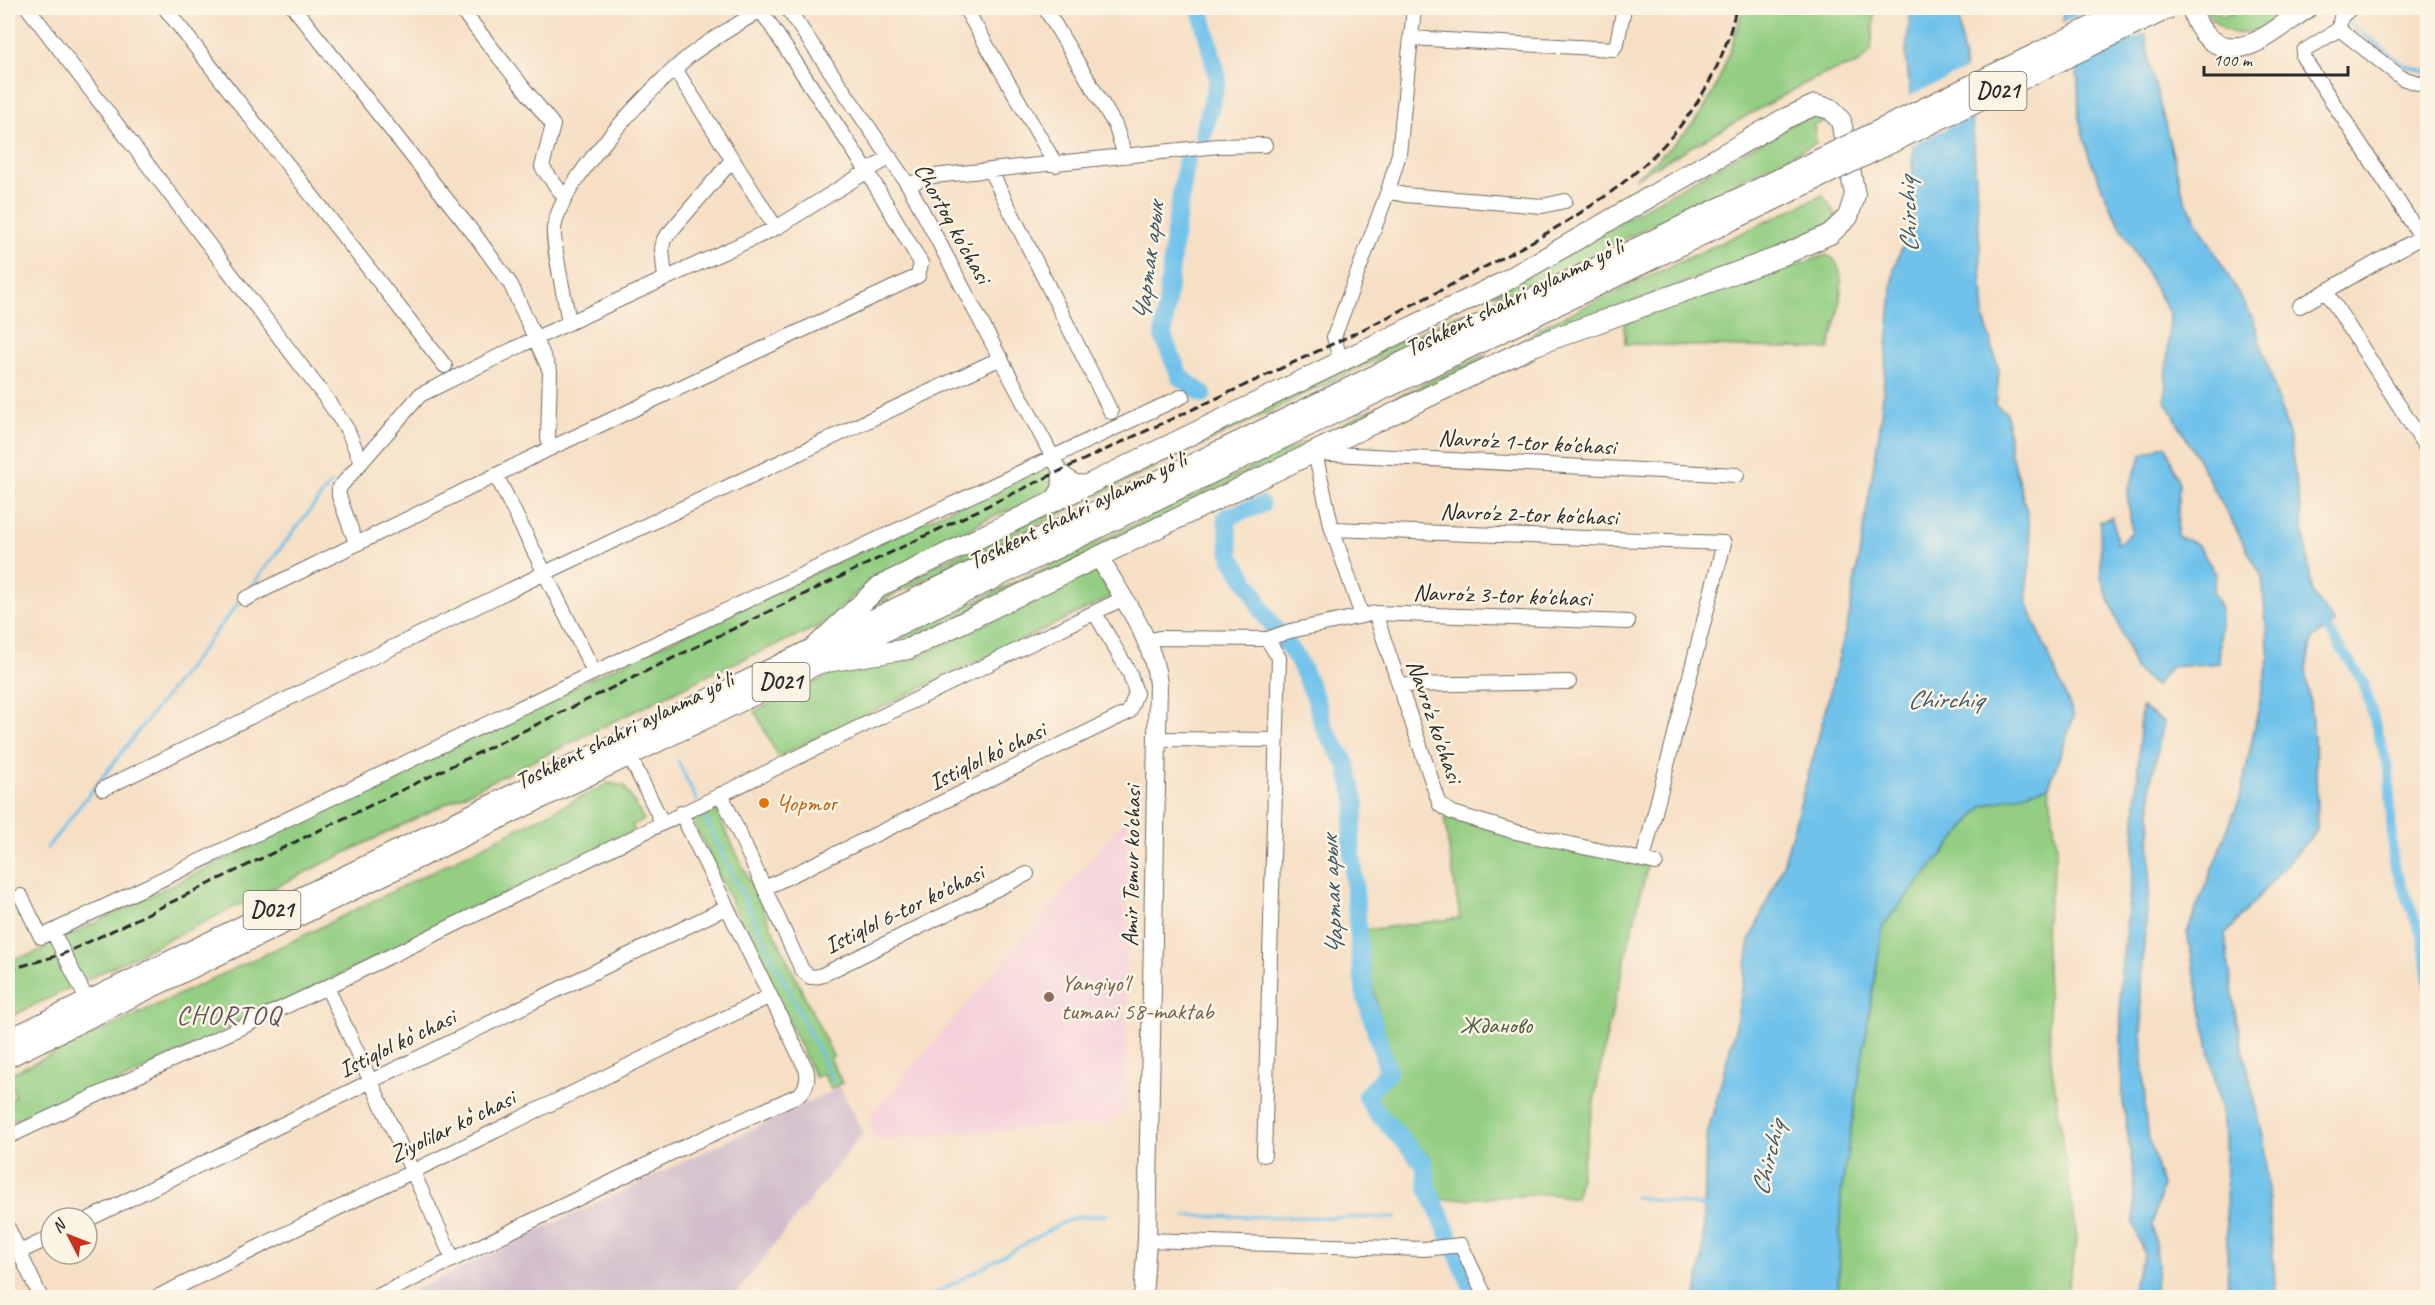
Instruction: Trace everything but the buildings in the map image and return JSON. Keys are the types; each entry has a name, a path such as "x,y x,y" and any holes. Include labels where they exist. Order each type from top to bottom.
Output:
{"highway":[{"name":"Toshkent shahri aylanma yoʻli","path":"8,1040 87,1000 817,655 1550,299 1823,166 2130,8"},
{"name":"Toshkent shahri aylanma yoʻli","path":"1823,166 2169,8"},
{"path":"2193,8 2196,20 2207,36 2223,46 2238,48 2254,43 2307,8"},
{"path":"1811,106 1831,109 1841,121 1855,195 1848,216 1836,230 1779,257 1549,339 908,649 817,655 880,586 1502,283 1811,106"},
{"path":"1441,313 1550,299"},
{"path":"1471,377 1550,299"},
{"name":"Toshkent shahri aylanma yoʻli","path":"8,1057 625,747"}],"main road":[{"name":"Amir Temur ko'chasi","path":"1099,557 1145,641 1157,676 1158,739 1147,1240 1143,1298"}],"street":[{"path":"28,8 325,397 347,429 361,462"},
{"path":"165,8 445,366"},
{"path":"294,8 495,261 511,285 550,372 548,438 551,448"},
{"path":"460,8 553,125 542,167 565,198"},
{"name":"Chortoq ko'chasi","path":"787,8 909,186 1060,471"},
{"path":"965,8 1056,165"},
{"path":"1045,8 1114,125 1125,155"},
{"path":"1341,362 1334,337 1389,191 1399,154 1414,8"},
{"path":"1410,38 1613,49 1617,43 1624,8"},
{"path":"2300,306 2424,242 2303,57 2304,51 2339,29 2341,17 2351,8"},
{"path":"245,599 551,448 918,276 921,263 867,171 762,12 757,12 687,58 604,144 577,176 565,198 554,229 569,323"},
{"path":"2339,29 2402,78 2427,86"},
{"path":"675,69 776,228"},
{"path":"909,186 924,177 1056,165 1125,155 1218,146 1265,145"},
{"path":"356,543 339,496 339,488 420,395 536,338 776,228 890,157"},
{"path":"665,279 662,248 664,239 733,159"},
{"path":"990,170 1111,412"},
{"path":"1389,191 1405,195 1542,206 1565,201"},
{"path":"2326,291 2427,451"},
{"path":"103,789 547,572 1001,358"},
{"path":"21,896 41,938 594,672 1183,396"},
{"name":"Navro'z 1-tor ko'chasi","path":"1315,453 1737,475"},
{"name":"Navro'z ko'chasi","path":"1315,453 1332,529 1399,685 1435,794 1444,809 1516,832 1649,861"},
{"path":"1044,507 1056,495 1060,471 1080,483 1097,481"},
{"path":"496,475 547,572 594,672"},
{"name":"Navro'z 2-tor ko'chasi","path":"1332,529 1724,543 1649,861"},
{"path":"8,1137 327,987 1122,599"},
{"name":"Istiqlol koʻchasi","path":"765,888 1130,712 1136,693 1130,674 1095,613"},
{"name":"Navro'z 3-tor ko'chasi","path":"1269,638 1290,631 1368,615 1628,622"},
{"path":"1145,641 1159,638 1269,638 1279,658 1274,740 1264,1155"},
{"path":"1399,685 1569,682"},
{"path":"1158,739 1274,740"},
{"path":"625,747 662,822"},
{"path":"721,795 765,888"},
{"path":"374,1298 671,1152 800,1094 806,1085 807,1073 681,813"},
{"name":"Istiqlol 6-tor ko'chasi","path":"765,888 802,970 810,977 820,976 1027,874"},
{"name":"Istiqlol koʻchasi","path":"99,1214 727,908"},
{"path":"53,932 87,1000"},
{"path":"327,987 453,1259"},
{"name":"Ziyolilar koʻchasi","path":"155,1298 770,996"},
{"path":"8,1228 41,1298"},
{"path":"1147,1240 1424,1249 1461,1245 1486,1298"},
{"path":"20,1252 39,1243"}],"shaded area":[{"name":"Yangiyo'l tumani 58-maktab","path":"1127,817 1126,1109 1109,1123 873,1139 869,1118"},
{"path":"840,1087 863,1133 733,1297 401,1297"}],"green space":[{"path":"1743,8 1875,8 1871,51 1857,64 1827,73 1804,84 1635,178 1683,134 1707,104 1732,45"},
{"path":"2207,8 2224,16 2234,13 2230,8 2290,8 2257,29 2239,33 2230,32 2218,25 2210,16"},
{"path":"1812,113 1823,113 1836,127 1825,122 1814,125 1816,143 1521,291 1493,294"},
{"path":"1823,195 1837,217 1817,232 1517,346 1539,328"},
{"path":"1826,255 1835,261 1841,283 1838,313 1829,349 1625,344 1624,323"},
{"path":"1472,313 867,608 884,590 1453,316"},
{"path":"1488,353 1469,371 905,643 887,644"},
{"path":"1048,463 1053,482 1042,497 984,520 947,544 868,582 822,625 723,668 8,1018 8,960 32,954 596,676"},
{"path":"1096,570 1111,597 778,757 755,711 839,671 913,659"},
{"path":"609,783 624,786 644,820 632,825 635,831 31,1125 24,1116 8,1123 8,1101 15,1096 8,1075 297,939"},
{"path":"2049,786 2057,849 2045,926 2051,1061 2077,1239 2066,1297 1838,1298 1841,1193 1883,925 1983,806"},
{"path":"715,808 833,1056 830,1058 842,1083 831,1089 823,1074 815,1077 692,819"},
{"name":"Жданово","path":"1444,817 1648,863 1606,1038 1576,1198 1550,1194 1439,1200 1431,1181 1430,1157 1374,1102 1373,1094 1394,1072 1359,931 1460,918"}],"water":[{"name":"Chirchiq","path":"1911,8 1957,8 1973,131 1984,318 1999,371 1996,405 2007,413 2010,451 2027,512 2032,552 2027,582 2028,606 2074,716 2049,786 1983,806 1883,925 1841,1193 1838,1297 1696,1298 1703,1253 1706,1140 1736,1025 1750,941 1784,862 1848,621 1861,545 1880,427 1894,268 1912,223 1913,125 1906,52"},
{"path":"2065,8 2141,8 2150,66 2184,198 2254,321 2289,435 2313,594 2335,623 2312,639 2306,668 2316,758 2317,830 2225,935 2236,1018 2264,1140 2276,1297 2228,1297 2225,1134 2187,932 2240,798 2269,658 2262,577 2165,399 2170,315 2111,209 2089,156 2079,119 2078,79 2063,19"},
{"path":"2166,445 2179,483 2177,536 2197,544 2216,574 2213,592 2221,610 2219,663 2170,667 2155,686 2135,669 2101,577 2100,521 2113,517 2117,544 2132,532 2127,492 2142,454"},
{"path":"2141,707 2164,722 2151,781 2150,877 2140,984 2146,1126 2162,1186 2152,1224 2158,1264 2155,1298 2133,1297 2133,1284 2144,1255 2134,1225 2134,1178 2122,1094 2120,981 2133,865"}],"pier":[{"path":"2093,8 2144,8 2148,32 2073,68 2061,23"},
{"path":"1969,68 1974,115 1910,146 1908,97"}],"waterway":[{"path":"8,20 17,8"},
{"name":"Чартак арык","path":"1200,8 1218,79 1203,135"},
{"path":"2350,24 2405,65 2428,72"},
{"name":"Чартак арык","path":"1187,159 1175,231 1163,336 1180,377 1203,394"},
{"path":"246,593 331,483"},
{"name":"Чартак арык","path":"1261,505 1226,517 1231,557 1253,591 1262,611 1298,660 1315,697 1323,726 1347,765 1356,804 1351,838 1360,958 1365,995 1388,1072 1366,1096 1373,1108 1424,1164 1429,1191 1477,1298"},
{"path":"47,848 240,601"},
{"path":"2327,628 2363,681 2389,771 2393,862 2423,940 2428,980"},
{"path":"678,761 697,801"},
{"path":"705,818 833,1081"},
{"path":"1636,1197 1708,1207"},
{"path":"928,1298 1062,1223 1077,1217 1107,1215"},
{"path":"1185,1216 1397,1218"}],"railway":[{"path":"8,970 63,954 118,928 1060,471 1351,335 1531,242 1611,192 1634,174 1674,133 1706,88 1719,63 1736,8"}],"place":[{"name":"Чортог","path":"764,803"},
{"name":"Yangiyo'l tumani 58-maktab","path":"1049,997"}],"district":[{"name":"CHORTOQ","path":"229,1015"}]}
